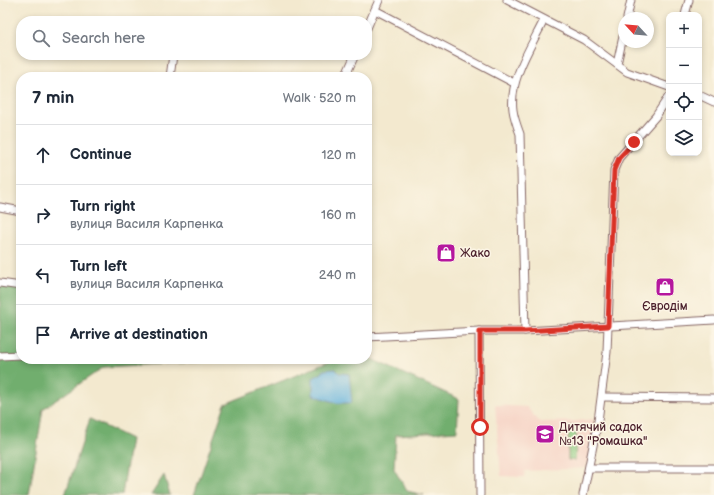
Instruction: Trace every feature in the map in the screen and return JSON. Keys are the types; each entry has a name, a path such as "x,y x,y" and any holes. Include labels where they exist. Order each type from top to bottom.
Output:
{"street":[{"path":"372,17 380,0"},
{"path":"507,0 584,40 627,72 666,86"},
{"path":"628,12 630,0"},
{"path":"686,12 689,0"},
{"path":"375,10 514,83"},
{"path":"525,331 520,134 513,109 514,83 544,20"},
{"path":"618,64 621,48"},
{"path":"171,72 172,60"},
{"path":"347,72 353,60"},
{"path":"702,96 714,102"},
{"path":"583,495 602,397 608,326 614,170 619,158 656,116 666,101"},
{"path":"0,207 16,210"},
{"path":"0,283 16,285"},
{"path":"372,337 480,331 525,331 714,320"},
{"path":"480,331 480,495"},
{"path":"0,356 16,355"},
{"path":"602,397 714,398"},
{"path":"589,468 714,468"}],"shaded area":[{"name":"Дитячий садок №13 \"Ромашка\"","path":"495,405 527,407 537,420 541,422 593,419 595,424 586,468 525,471 524,477 501,476"}],"green space":[{"path":"0,282 16,284 16,364 159,364 104,367 43,409 29,495 0,495"},
{"path":"372,359 459,399 457,431 396,435 394,469 407,491 424,495 194,495 225,404 324,364 372,364"},
{"path":"90,419 131,439 122,495 65,495"},
{"path":"569,426 577,426 576,441 568,441"},
{"path":"568,445 576,445 575,460 568,460"},
{"path":"164,475 170,495 151,495"}],"water":[{"path":"335,369 339,373 349,374 352,403 337,403 313,395 313,378 322,373 324,370"}],"place":[{"name":"Жако","path":"446,253"},
{"name":"Євродім","path":"665,287"},
{"name":"Дитячий садок №13 \"Ромашка\"","path":"545,434"}],"route":[{"path":"480,427 480,331 525,331 608,326 614,170 619,158 634,142"}]}
